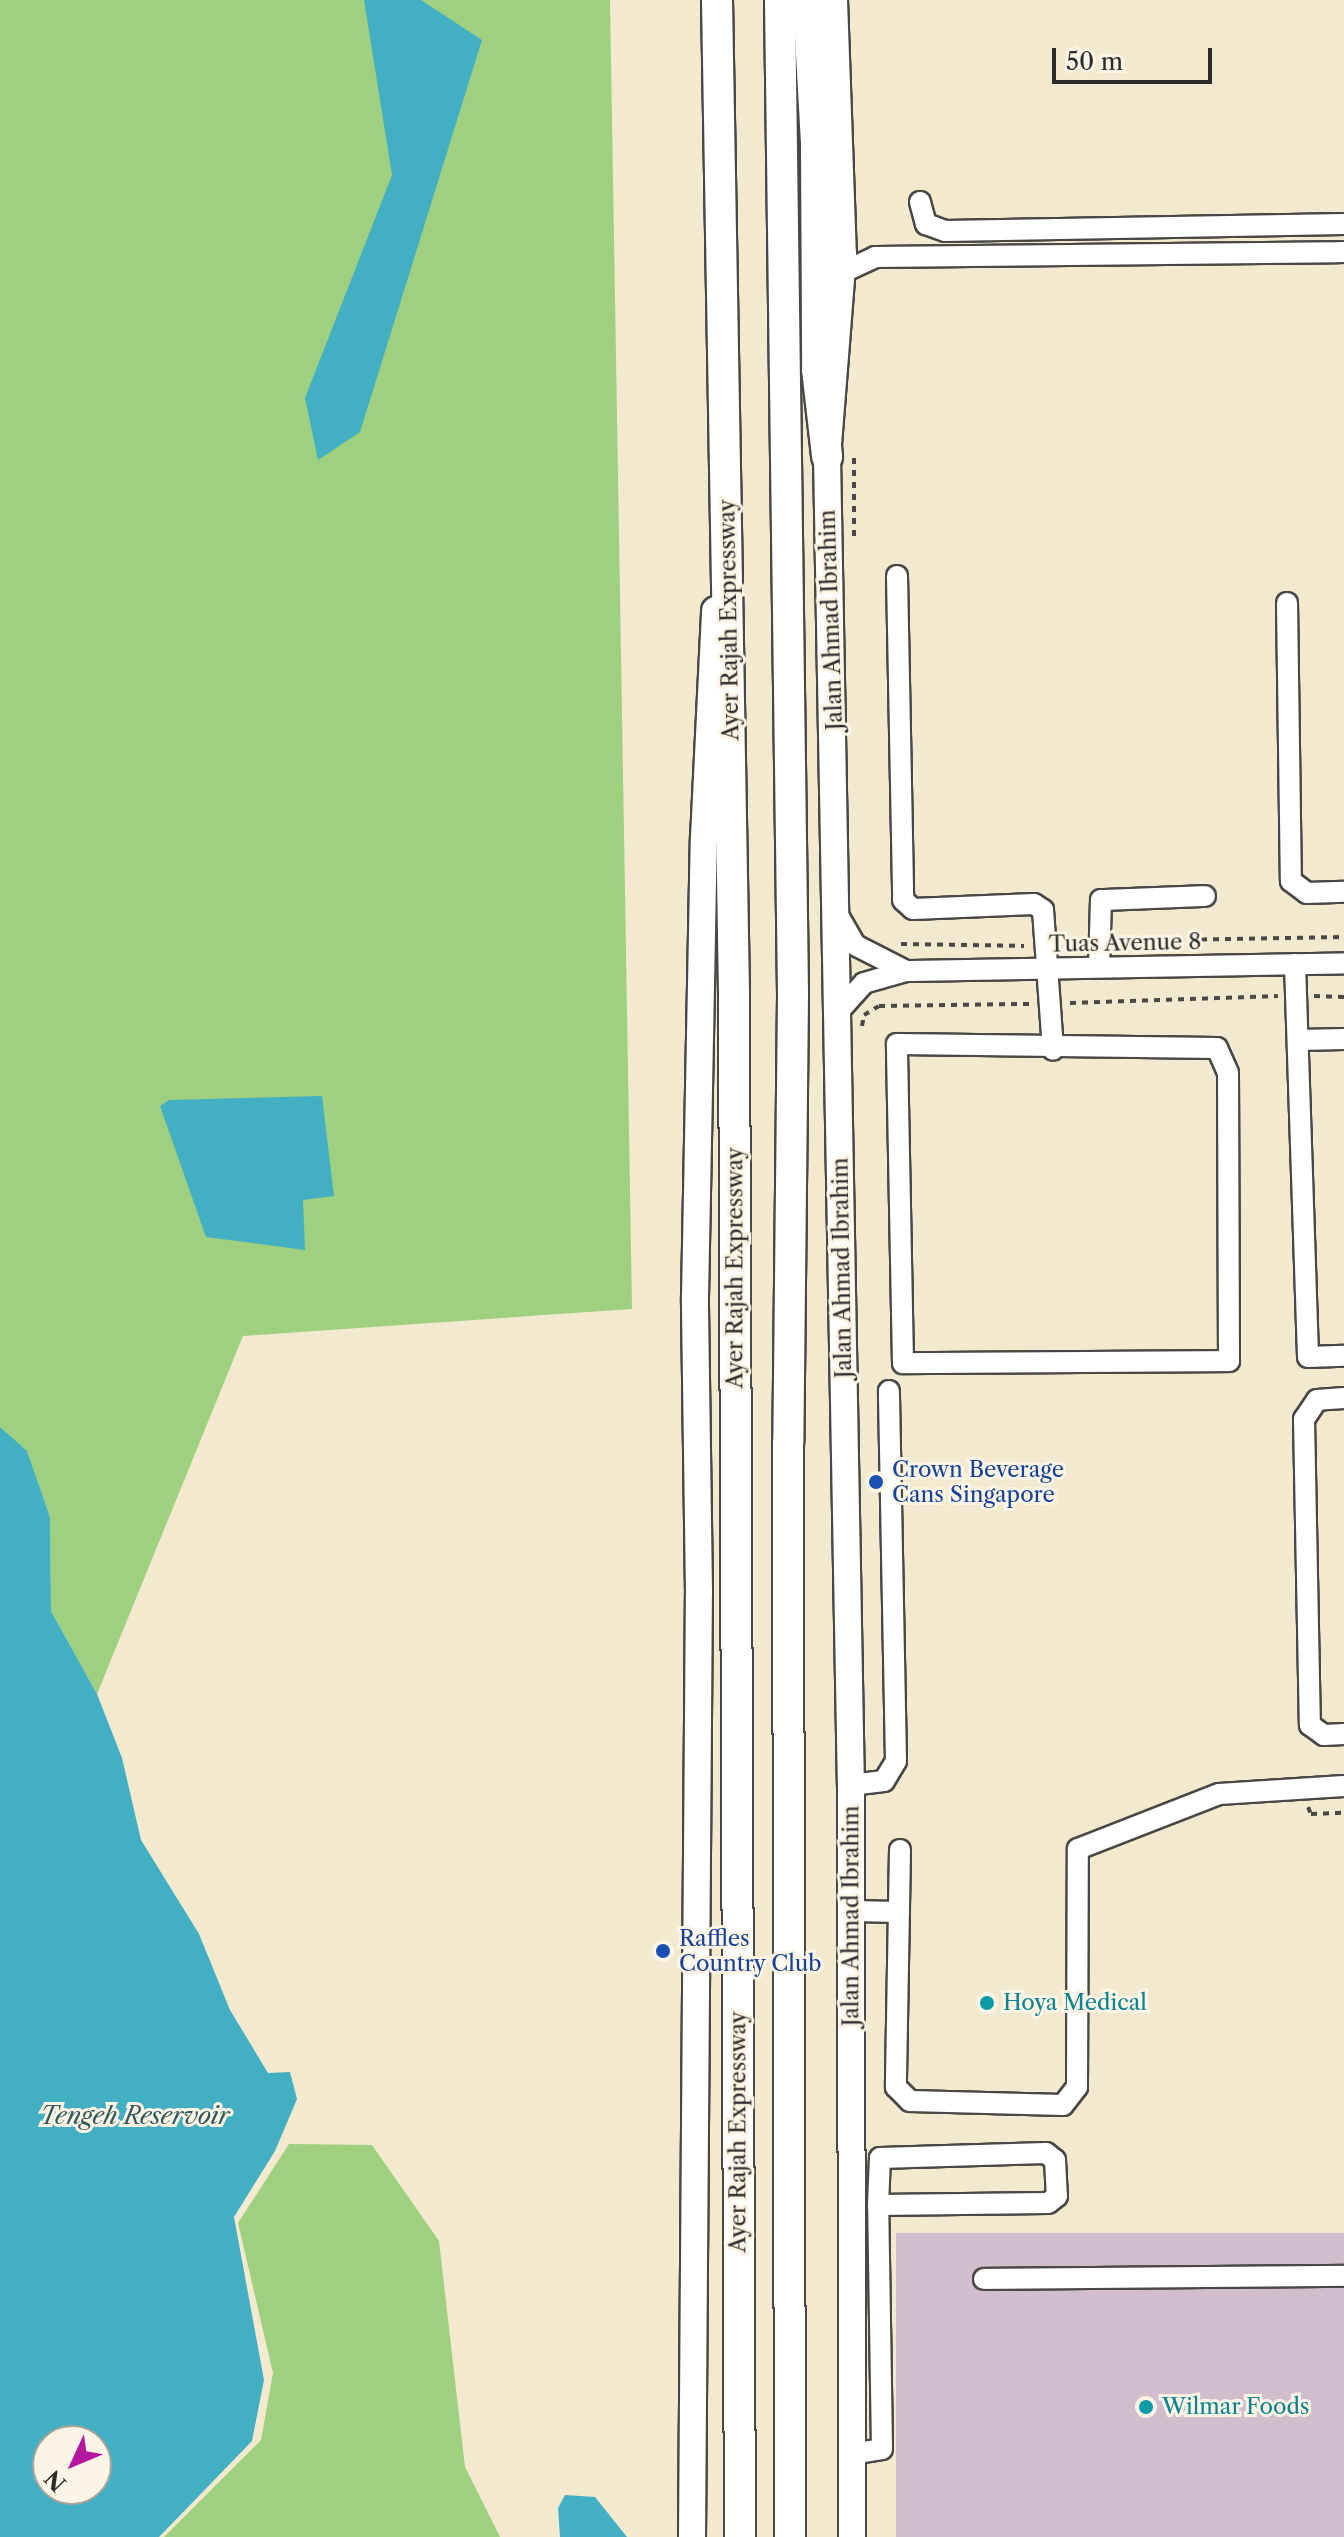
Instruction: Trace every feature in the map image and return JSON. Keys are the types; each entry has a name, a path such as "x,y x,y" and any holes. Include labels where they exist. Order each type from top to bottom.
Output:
{"highway":[{"name":"Ayer Rajah Expressway","path":"717,0 726,379 734,994 740,2537"},
{"path":"780,0 793,996 788,1442 790,2537"},
{"path":"808,0 816,145 817,381 827,456"}],"main road":[{"name":"Jalan Ahmad Ibrahim","path":"834,0 840,228 835,404 827,456 839,917 851,1785 852,2537"},
{"path":"692,2537 699,1593 695,1297 704,838 726,379"}],"street":[{"path":"920,202 926,224 945,231 1344,224"},
{"path":"840,228 875,257"},
{"path":"839,274 875,257 1344,252"},
{"path":"897,576 903,900 913,909 1039,906 1045,916 1053,1050"},
{"path":"1287,603 1291,881 1307,893 1344,892"},
{"path":"1099,967 1101,900 1205,896"},
{"name":"Tuas Avenue 8","path":"839,917 855,945 906,971"},
{"name":"Tuas Avenue 8","path":"838,1012 864,983 906,971 1344,963"},
{"path":"1295,964 1308,1357 1344,1356"},
{"path":"1299,1040 1344,1039"},
{"path":"897,1044 1053,1050 1217,1048 1228,1073 1229,1361 903,1363 897,1044"},
{"path":"851,1785 884,1781 896,1761 889,1391"},
{"path":"1344,1398 1317,1400 1304,1419 1310,1725 1324,1735 1344,1734"},
{"path":"900,1850 896,2087 901,2095 910,2101 1063,2105 1077,2087 1078,1849 1219,1794 1344,1786"},
{"path":"852,1911 899,1912"},
{"path":"851,2454 882,2449 878,2205 878,2163 888,2155 1046,2153 1055,2160 1057,2196 1048,2203 878,2205"},
{"path":"984,2279 1344,2276"}],"shaded area":[{"name":"Wilmar Foods","path":"896,2233 1344,2233 1344,2537 896,2537"}],"green space":[{"path":"0,0 610,0 632,1309 243,1336 97,1694 51,1611 50,1517 27,1452 0,1427"},
{"path":"289,2144 372,2145 439,2241 465,2467 500,2537 164,2537 261,2440 273,2373 238,2223"}],"water":[{"path":"364,0 421,0 482,40 360,432 318,460 305,398 392,175"},
{"path":"322,1096 334,1196 303,1200 305,1250 206,1237 160,1106 169,1100"},
{"name":"Tengeh Reservoir","path":"0,1427 27,1451 50,1517 51,1611 97,1694 122,1758 141,1840 199,1934 230,2010 268,2073 290,2072 297,2099 275,2151 234,2217 264,2380 252,2441 159,2537 0,2537"},
{"path":"565,2495 595,2497 627,2537 560,2537 558,2508"}],"place":[{"name":"Crown Beverage Cans Singapore","path":"876,1482"},
{"name":"Raffles Country Club","path":"663,1951"},
{"name":"Hoya Medical","path":"987,2003"},
{"name":"Wilmar Foods","path":"1146,2407"}]}
